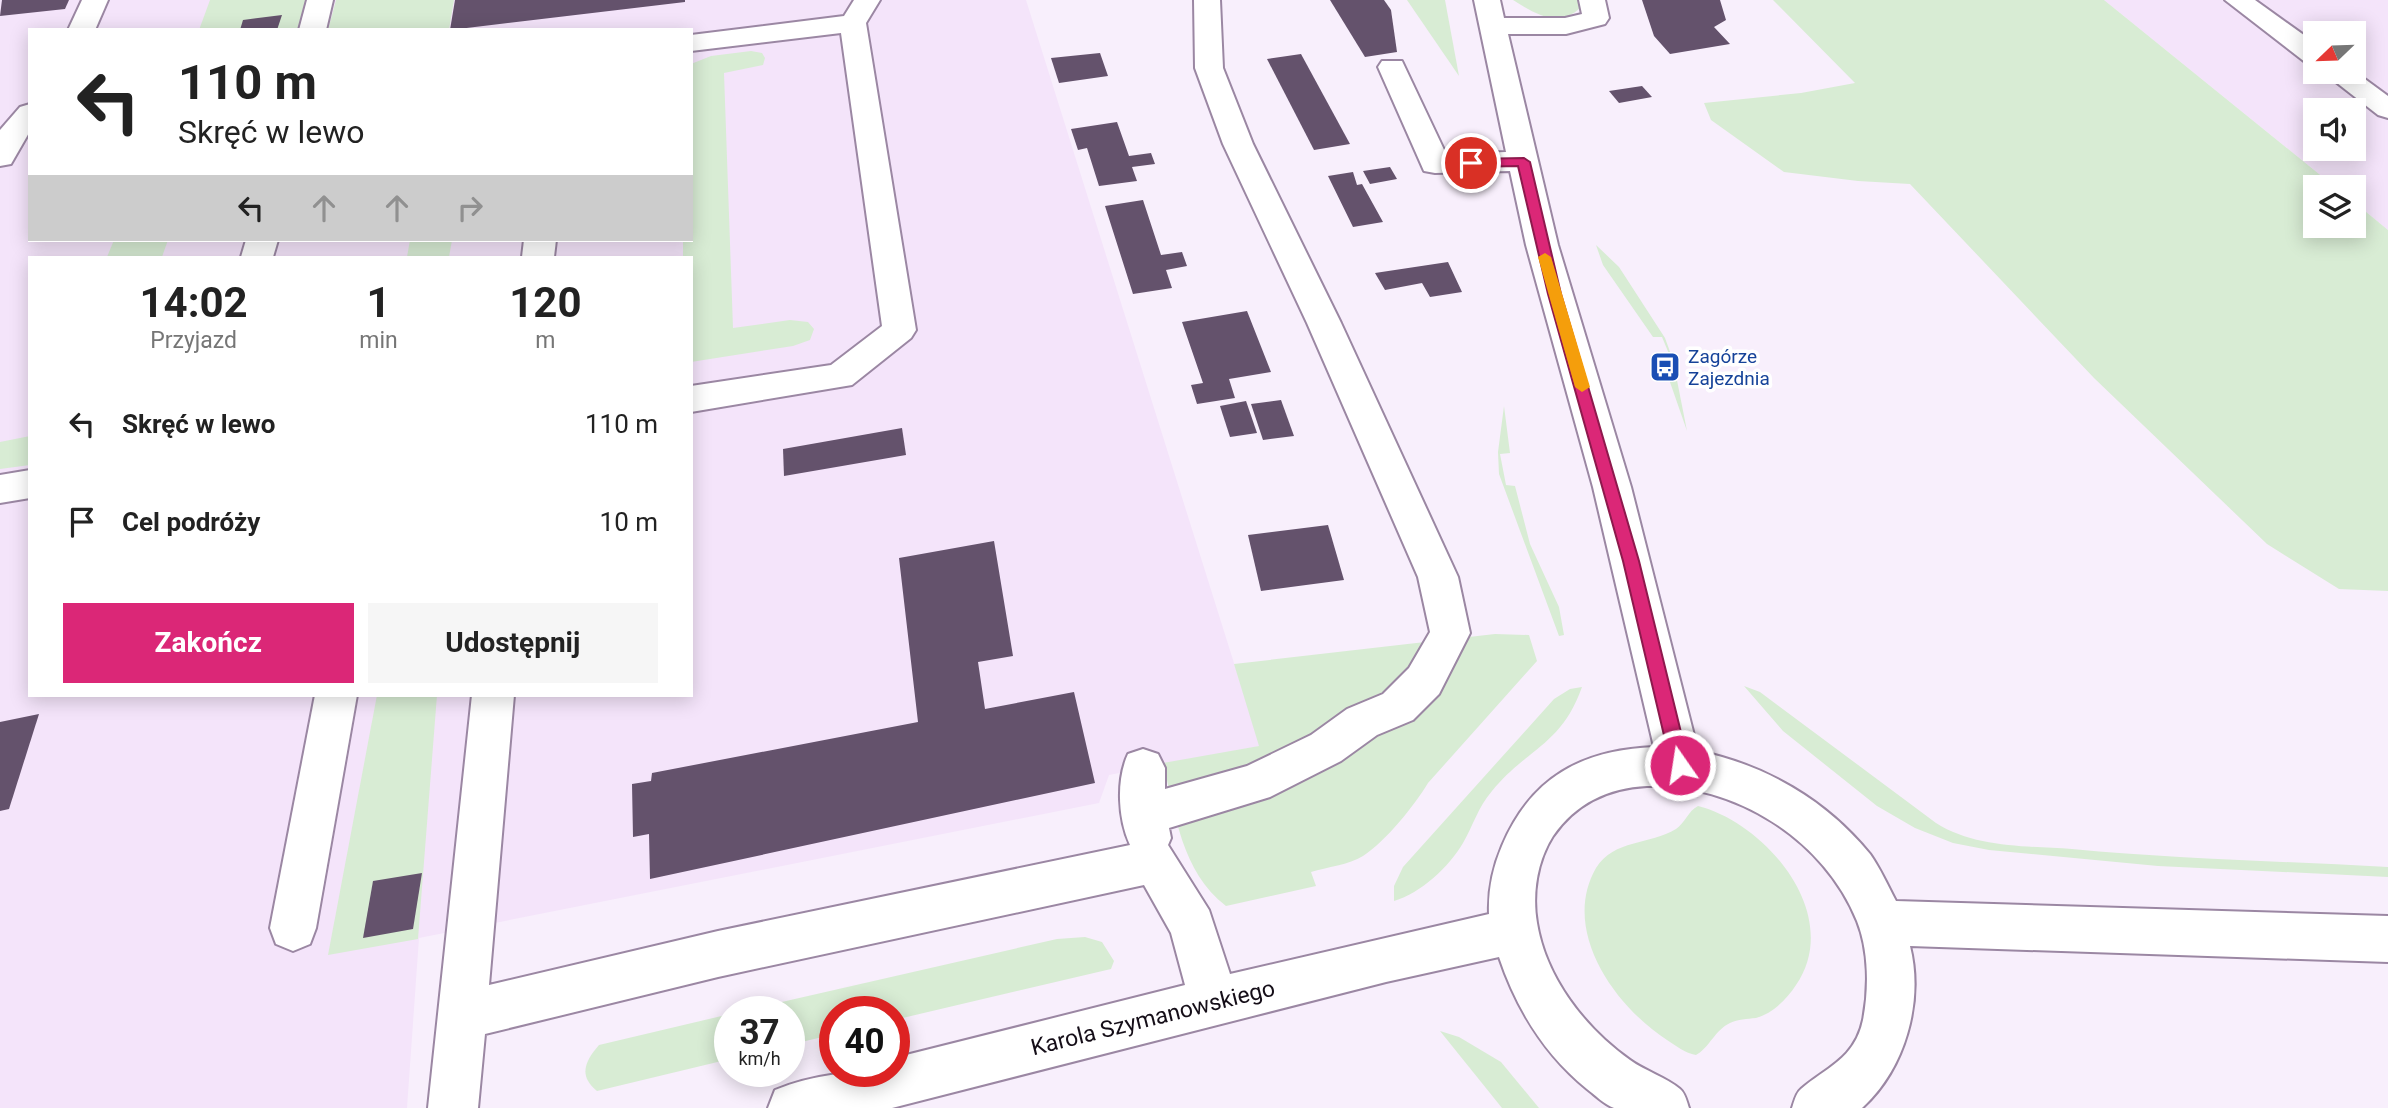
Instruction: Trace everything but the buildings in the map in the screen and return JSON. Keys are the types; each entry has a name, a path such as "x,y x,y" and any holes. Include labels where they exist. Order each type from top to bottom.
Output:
{"street":[{"path":"82,28 95,0"},
{"path":"313,28 320,0"},
{"path":"1143,815 1255,783 1326,748 1362,722 1398,707 1424,681 1450,633 1438,577 1228,119 1209,68 1207,0"},
{"path":"1592,0 1597,18 1566,26 1490,13 1554,294 1628,549 1680,765"},
{"path":"2238,0 2303,47"},
{"path":"693,43 860,11 899,330 840,376 693,399"},
{"path":"1392,67 1435,163 1524,162"},
{"path":"2354,84 2388,108"},
{"path":"13,142 28,116"},
{"path":"0,489 28,484"},
{"path":"293,928 336,697"},
{"path":"453,1108 492,697"},
{"path":"1620,1108 1592,1064 1555,1024 1528,978 1514,931 1512,894 1518,859 1532,829 1552,803 1578,784 1609,771 1643,764 1680,765 1715,772 1750,784 1784,802 1815,827 1843,855 1864,888 1881,923 1891,963 1891,1003 1882,1041 1863,1074 1833,1100 1817,1108"},
{"path":"1143,768 1143,815 1155,861 1192,926 1214,1002"},
{"path":"460,1016 732,951 1155,861"},
{"path":"1881,923 2388,939"},
{"name":"Karola Szymanowskiego","path":"793,1108 1425,950 1514,931"},
{"path":"1592,1064 1630,1091 1664,1108"}],"shaded area":[{"path":"0,0 1026,0 1260,746 1109,775 1099,803 419,938 407,1108 0,1108"},
{"path":"2104,0 2388,0 2388,230 2366,212 2366,175 2320,175"}],"green space":[{"path":"210,0 306,0 298,28 200,28"},
{"path":"336,0 454,0 449,28 329,28"},
{"path":"1407,0 1445,0 1459,76"},
{"path":"1513,0 1578,0 1581,7 1573,14 1556,18 1538,14"},
{"path":"1773,0 2104,0 2320,175 2303,175 2303,238 2366,238 2366,212 2388,230 2388,591 2339,589 2267,544 2094,378 1910,184 1784,172 1711,120 1704,103 1801,93 1855,83"},
{"path":"751,51 762,53 765,58 763,65 724,73 733,328 790,320 808,322 814,329 810,340 793,346 693,362 693,256 683,256 683,242 693,242 693,63 711,56"},
{"path":"113,242 167,242 162,256 107,256"},
{"path":"410,242 452,242 449,256 407,256"},
{"path":"1596,245 1619,267 1665,338 1673,360 1687,431 1663,362 1672,361 1662,337 1653,337 1603,265"},
{"path":"1504,406 1510,453 1500,454 1506,485 1515,486 1530,544 1559,607 1564,635 1559,636 1499,474 1498,452"},
{"path":"28,436 28,465 0,469 0,442"},
{"path":"1495,634 1529,635 1537,661 1428,783 1381,842 1357,859 1311,872 1316,886 1226,906 1211,892 1199,876 1182,841 1163,763 1259,746 1234,664"},
{"path":"1744,686 1760,692 1936,823 1968,837 2020,846 2190,858 2388,867 2388,877 2158,866 1989,850 1953,843 1915,828 1877,806 1783,731"},
{"path":"1582,687 1574,707 1554,734 1505,777 1487,797 1463,843 1450,861 1424,885 1394,901 1394,886 1403,867 1554,699 1570,689"},
{"path":"377,697 437,697 418,939 328,955"},
{"path":"1698,806 1724,816 1749,831 1772,852 1790,876 1804,902 1810,930 1808,958 1796,985 1784,1001 1762,1016 1725,1026 1696,1055 1667,1040 1629,1008 1599,965 1589,941 1585,917 1587,892 1596,868 1604,859 1622,847 1676,829"},
{"path":"1085,937 1102,942 1114,961 1111,969 910,1016 910,996 819,996 819,1038 805,1041 805,997 1057,939"},
{"path":"714,1018 714,1063 597,1091 587,1080 586,1068 599,1045"},
{"path":"1440,1031 1459,1037 1501,1062 1539,1108 1502,1108"}],"slow traffic":[{"path":"1545,257 1582,387"}],"place":[{"name":"Zagórze Zajezdnia","path":"1665,367"}],"route":[{"path":"1471,163 1524,162 1554,294 1612,487 1680,765"}]}
